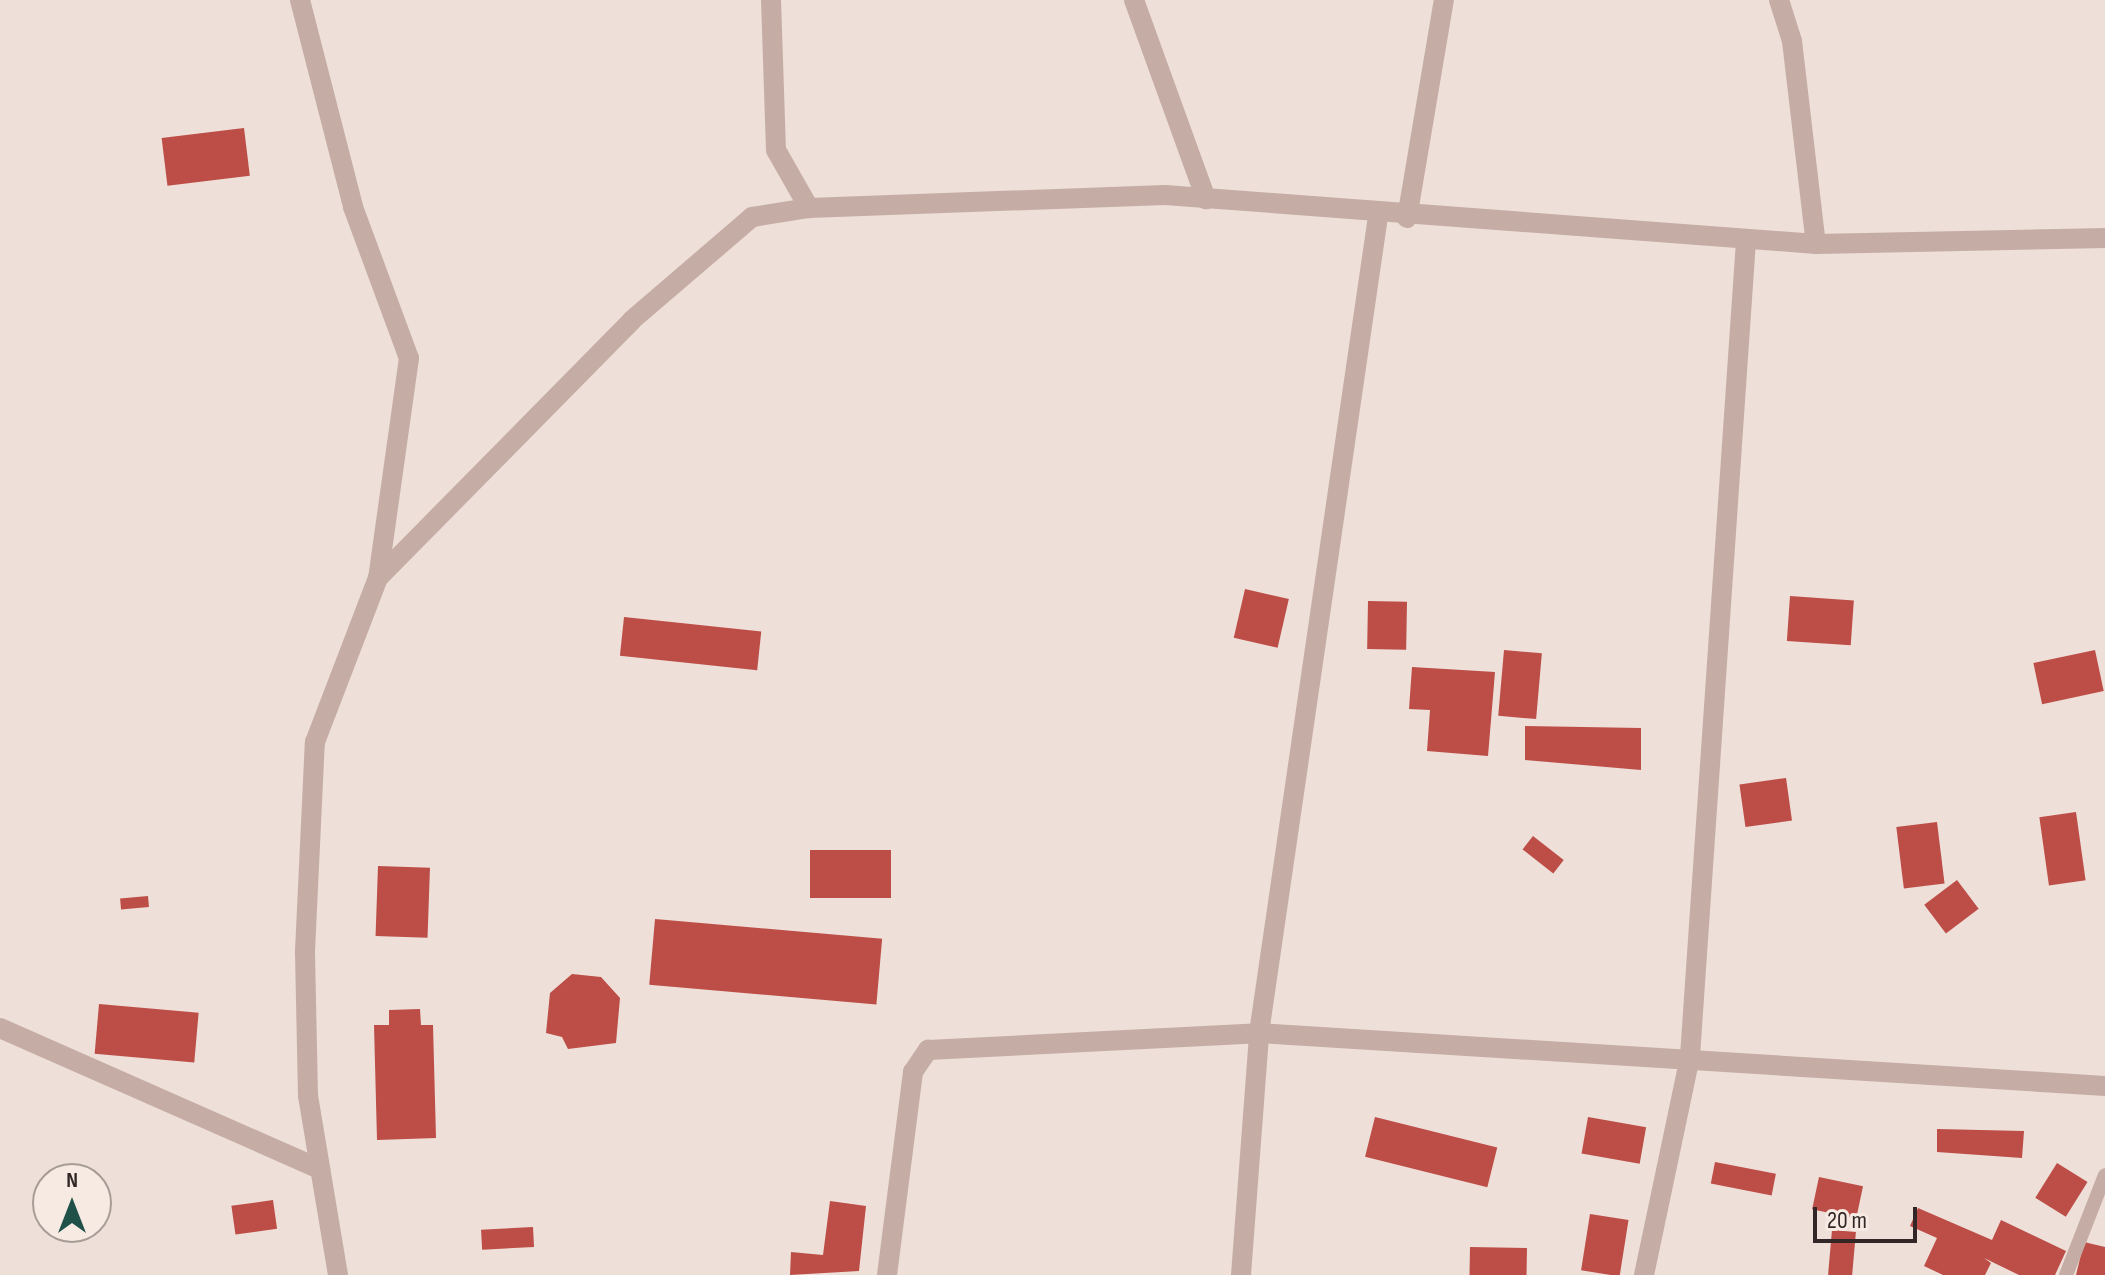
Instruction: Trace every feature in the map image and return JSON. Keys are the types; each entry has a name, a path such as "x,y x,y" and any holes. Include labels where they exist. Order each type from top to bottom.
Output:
{"street":[{"path":"300,0 353,207 409,358 378,578 315,742 305,951 308,1096 338,1275"},
{"path":"771,0 776,150 809,208"},
{"path":"1134,0 1206,199"},
{"path":"1407,218 1444,0"},
{"path":"1779,0 1792,41 1816,244"},
{"path":"378,578 632,320 752,217 809,208 1206,199 1378,216 1816,244 2105,238"},
{"path":"1241,1275 1259,1033 1378,216"},
{"path":"1644,1275 1690,1056 1746,240"},
{"path":"0,1028 320,1169"},
{"path":"887,1275 913,1072 928,1050 1259,1033 1690,1056 2105,1086"}],"lane":[{"path":"2066,1275 2105,1175"}],"building":[{"path":"244,128 250,176 167,186 162,138"},
{"path":"1245,589 1289,599 1278,648 1234,638"},
{"path":"1790,596 1854,600 1851,645 1787,641"},
{"path":"1368,601 1407,602 1406,650 1367,649"},
{"path":"624,617 761,631 757,670 620,656"},
{"path":"1504,650 1542,653 1536,719 1498,716"},
{"path":"2095,650 2104,691 2042,704 2033,663"},
{"path":"1412,667 1495,672 1488,756 1427,751 1430,710 1409,709"},
{"path":"1525,726 1641,728 1641,770 1525,760"},
{"path":"1786,778 1792,821 1745,827 1739,785"},
{"path":"2076,812 2086,880 2049,885 2039,817"},
{"path":"1937,822 1945,884 1904,889 1896,827"},
{"path":"1533,836 1564,860 1553,873 1523,849"},
{"path":"810,850 891,850 891,898 810,898"},
{"path":"378,866 430,868 428,938 376,936"},
{"path":"1957,880 1979,909 1946,933 1924,905"},
{"path":"148,896 149,907 121,909 120,898"},
{"path":"655,919 882,939 876,1005 649,985"},
{"path":"572,974 601,977 620,998 616,1043 568,1049 562,1037 546,1033 550,993"},
{"path":"99,1004 199,1013 194,1063 95,1054"},
{"path":"420,1009 421,1025 433,1025 436,1138 377,1140 374,1025 389,1025 389,1010"},
{"path":"1375,1117 1497,1147 1487,1187 1365,1157"},
{"path":"1588,1117 1646,1127 1640,1164 1582,1153"},
{"path":"1937,1129 2024,1131 2022,1158 1937,1152"},
{"path":"1715,1162 1776,1174 1772,1195 1711,1184"},
{"path":"2057,1163 2088,1182 2066,1217 2035,1198"},
{"path":"1819,1177 1863,1186 1856,1219 1812,1209"},
{"path":"273,1200 277,1229 235,1235 231,1206"},
{"path":"830,1201 866,1206 859,1271 790,1275 791,1252 823,1255"},
{"path":"1918,1208 1992,1240 2001,1220 2066,1251 2055,1275 2019,1275 1984,1258 1991,1263 1985,1275 1943,1275 1924,1266 1937,1238 1910,1226"},
{"path":"1590,1214 1629,1220 1620,1275 1581,1270"},
{"path":"533,1227 534,1247 482,1250 481,1230"},
{"path":"1832,1230 1856,1232 1852,1275 1828,1275"},
{"path":"2084,1242 2105,1247 2105,1275 2076,1275"},
{"path":"1470,1247 1527,1248 1527,1275 1470,1275"}]}
